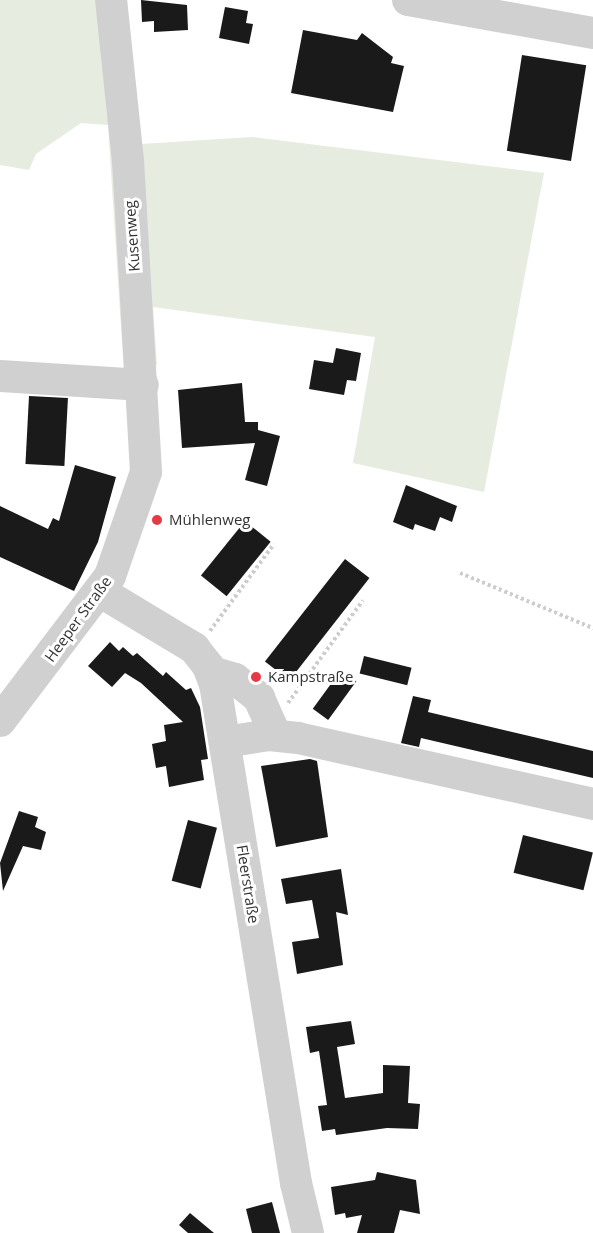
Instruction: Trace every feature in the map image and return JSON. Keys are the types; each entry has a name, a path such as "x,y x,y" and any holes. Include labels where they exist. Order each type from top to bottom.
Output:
{"street":[{"name":"Kusenweg","path":"111,0 128,161 143,385 146,472"},
{"path":"408,0 593,33"},
{"path":"0,376 143,385"},
{"name":"Heeper Straße","path":"0,721 101,592 120,554 146,472"},
{"path":"101,592 202,660 235,679 259,698 271,725 269,735"},
{"name":"Fleerstraße","path":"202,660 225,742 296,1184 308,1233"},
{"path":"225,742 269,735 365,751 593,804"}],"path":[{"path":"202,660 274,544"},
{"path":"460,573 593,628"},
{"path":"269,735 296,689 363,600"}],"shaded area":[{"path":"0,0 102,0 133,363 124,374 108,125 81,123 36,154 29,170 0,165"},
{"path":"126,0 141,144 252,137 544,173 484,492 353,463 375,337 153,307 157,365 152,364"}],"building":[{"path":"141,0 187,5 188,30 154,32 154,21 142,22"},
{"path":"225,7 248,11 246,23 253,24 249,44 219,38"},
{"path":"303,30 357,40 362,33 393,57 391,63 404,66 393,112 291,93"},
{"path":"522,55 586,65 571,161 507,151"},
{"path":"336,348 361,353 356,381 347,380 344,395 309,389 314,360 333,363"},
{"path":"242,383 245,422 258,422 258,430 280,436 267,486 245,480 255,443 182,448 178,390"},
{"path":"29,396 68,398 64,466 25,464"},
{"path":"75,465 116,477 98,542 74,591 0,557 0,506 48,529 53,518 59,521"},
{"path":"406,485 457,506 452,522 440,517 435,531 415,524 413,530 393,522"},
{"path":"245,521 271,542 227,596 201,575"},
{"path":"345,559 369,578 289,681 265,661"},
{"path":"110,642 119,651 123,647 133,656 137,653 163,676 166,672 186,690 191,688 200,707 208,759 201,760 204,780 169,787 166,766 156,768 152,744 166,741 164,725 183,722 141,683 125,673 112,687 88,666"},
{"path":"364,656 412,668 407,685 360,673"},
{"path":"341,670 356,681 328,720 313,709"},
{"path":"413,696 431,700 428,712 593,751 593,778 421,738 419,747 401,743"},
{"path":"310,759 317,761 328,837 276,847 261,766"},
{"path":"19,811 38,817 35,827 46,832 41,850 23,846 3,891 0,863"},
{"path":"188,820 217,828 201,889 172,881"},
{"path":"523,835 593,852 583,890 514,873"},
{"path":"341,869 348,915 336,912 343,965 297,974 292,942 319,938 312,900 286,904 281,879"},
{"path":"351,1021 355,1044 337,1047 345,1098 383,1093 383,1065 410,1066 408,1103 420,1104 418,1129 387,1128 336,1135 335,1129 322,1131 318,1106 327,1105 319,1051 310,1053 306,1027"},
{"path":"377,1172 416,1180 420,1214 400,1210 394,1233 357,1233 362,1215 346,1218 345,1213 335,1215 331,1187 375,1180"},
{"path":"272,1202 280,1233 252,1233 246,1209"},
{"path":"190,1213 214,1233 188,1233 179,1225"}],"place":[{"name":"Mühlenweg","path":"157,520"},
{"name":"Kampstraße","path":"256,677"}]}
